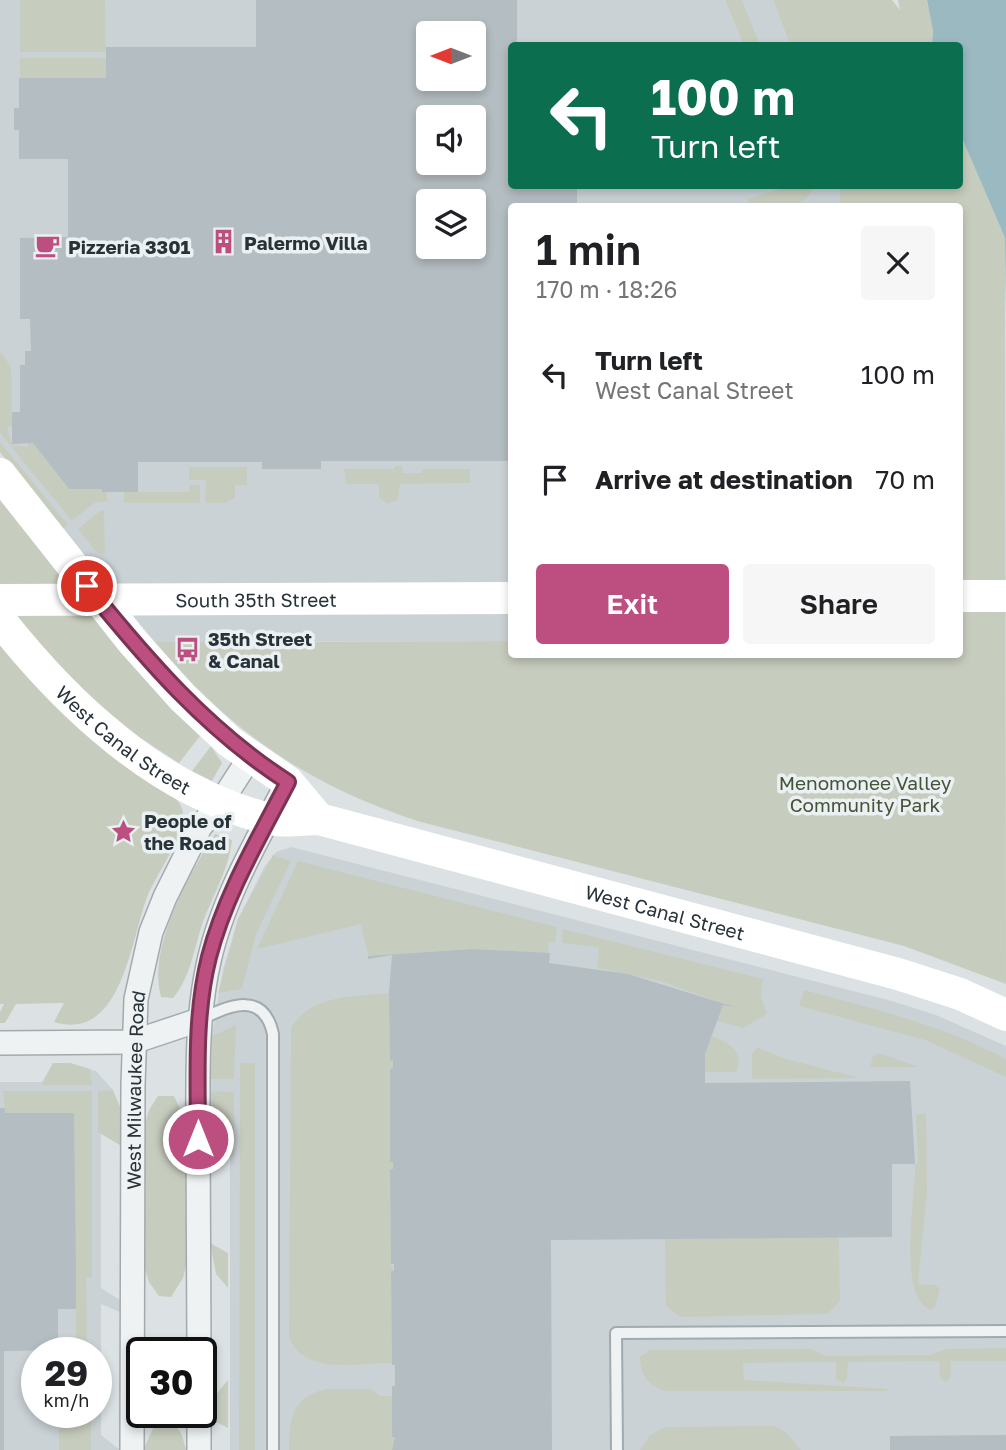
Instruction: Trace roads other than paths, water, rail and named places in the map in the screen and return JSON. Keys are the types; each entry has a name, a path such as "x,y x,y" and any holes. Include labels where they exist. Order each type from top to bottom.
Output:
{"street":[{"path":"0,474 57,549 153,666 215,729 288,782 319,819"},
{"path":"963,596 1006,596"},
{"name":"South 35th Street","path":"0,600 508,598"},
{"name":"West Canal Street","path":"0,620 41,670 108,732 177,780 221,802 268,819 319,819 898,974 960,994 1006,1015"},
{"name":"West Milwaukee Road","path":"137,1337 133,1042 136,999 151,932 200,827 221,802 250,757"},
{"path":"199,1337 199,1020 209,958 217,934 268,819 288,782"},
{"path":"0,1043 133,1042 199,1020"},
{"name":"West Milwaukee Road","path":"132,1450 133,1428"},
{"path":"199,1428 199,1450"}],"lane":[{"path":"199,1020 236,1005 249,1005 263,1010 270,1019 273,1034 273,1450"},
{"path":"617,1450 617,1333 1006,1331"}],"water":[{"path":"927,0 1006,0 1006,313 1005,238 963,140 963,42 932,42 933,31"}],"place":[{"name":"Palermo Villa","path":"224,242"},
{"name":"Pizzeria 3301","path":"48,246"},
{"name":"35th Street & Canal","path":"188,649"},
{"name":"People of the Road","path":"124,831"}],"park label":[{"name":"Menomonee Valley Community Park","path":"865,793"}]}
